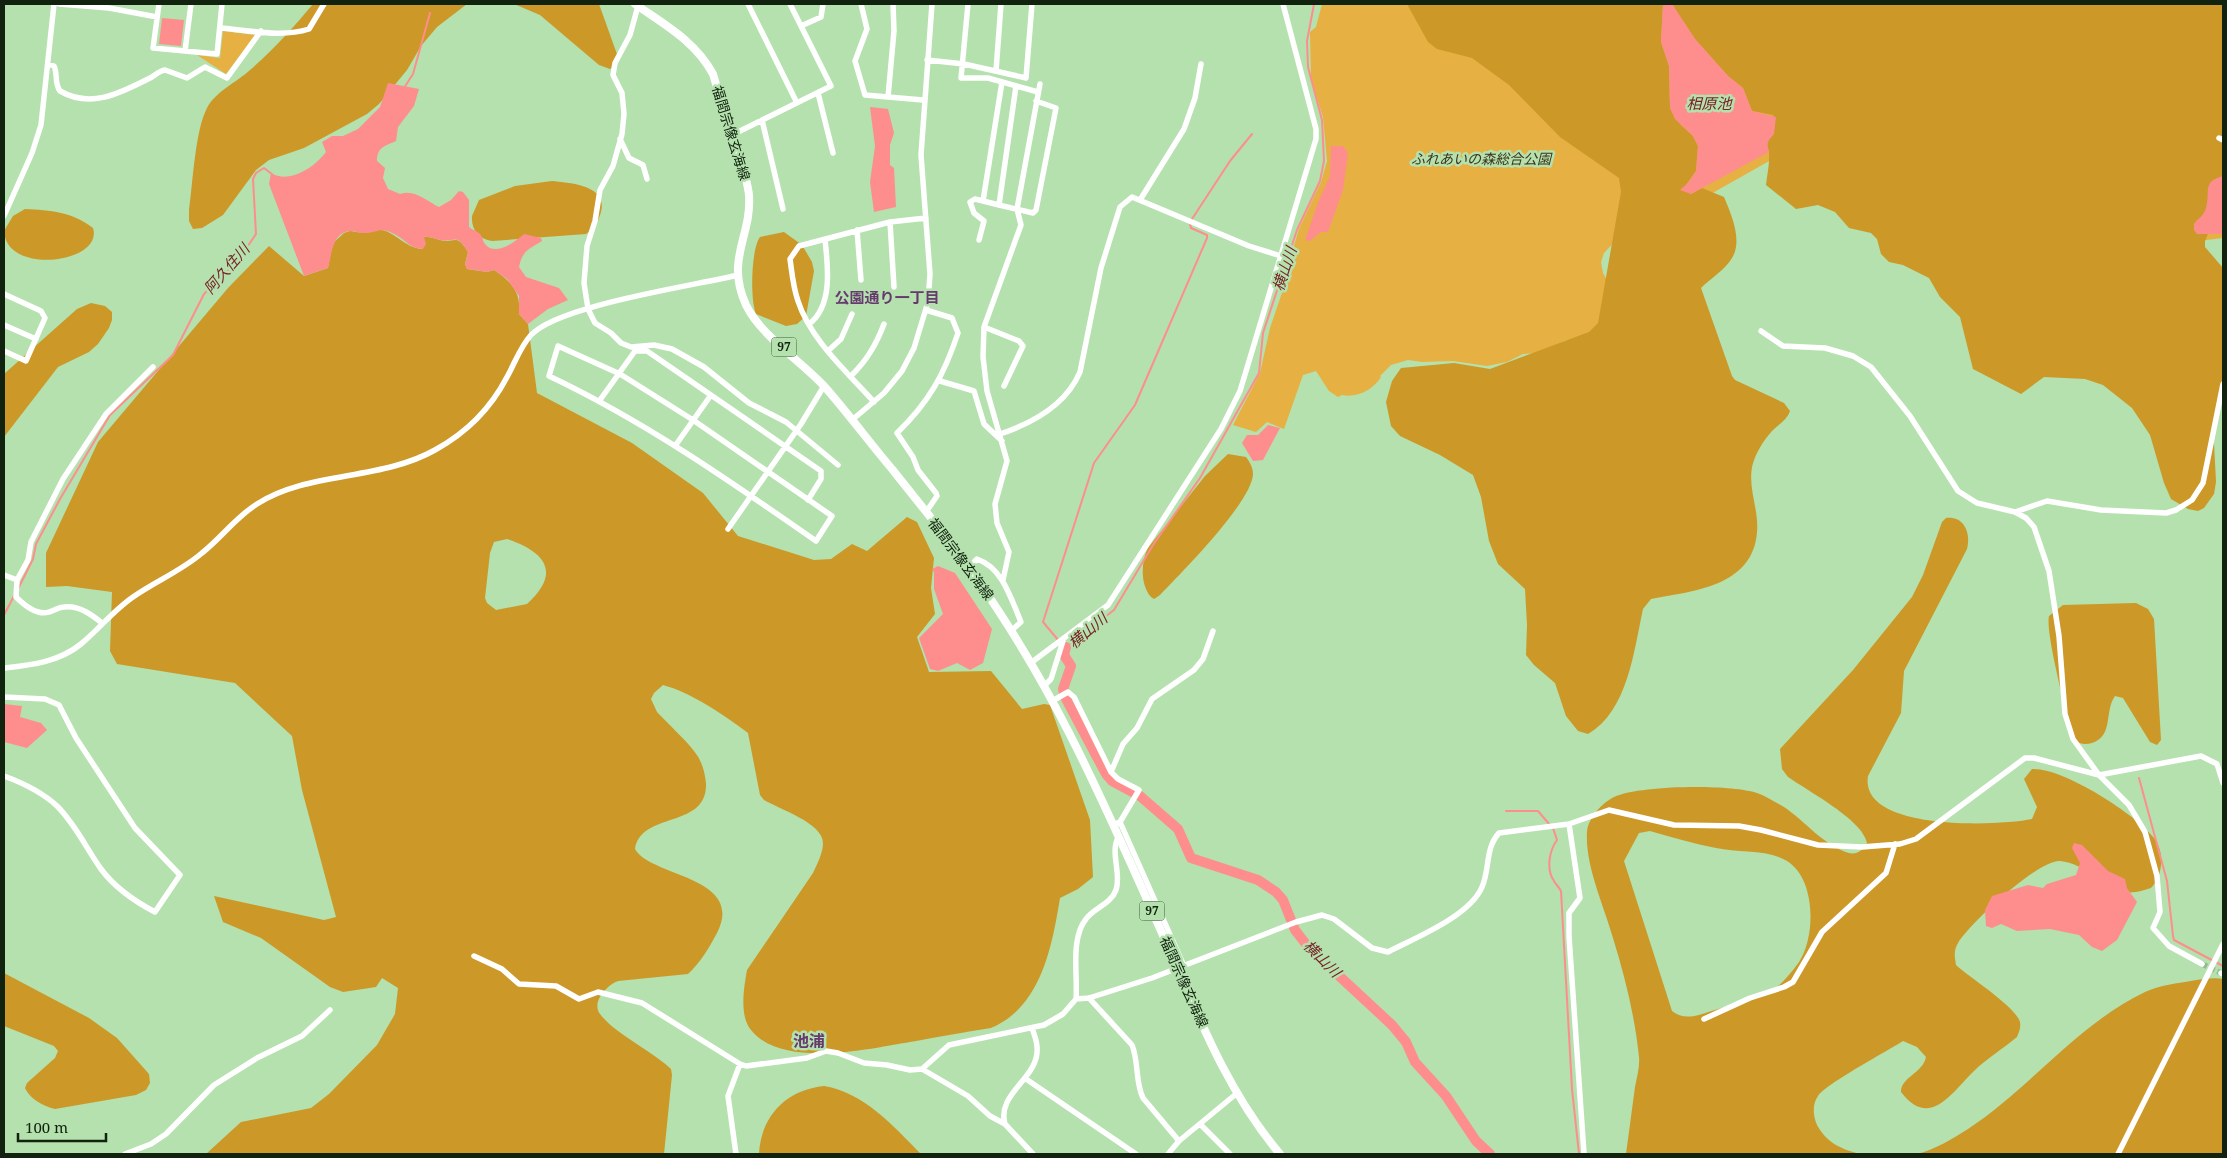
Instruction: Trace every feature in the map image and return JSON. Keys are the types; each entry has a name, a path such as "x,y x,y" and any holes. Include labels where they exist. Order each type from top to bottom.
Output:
{"main road":[{"name":"福間宗像玄海線","path":"636,5 677,32 698,51 712,74 746,177 749,200 747,219 734,276 747,306 757,322 824,386 852,420 968,567 1012,630 1054,700 1117,823 1119,836 1181,968 1236,1094 1256,1125 1280,1154"}],"street":[{"path":"4,216 37,140 44,107 54,4"},
{"path":"59,4 109,8 157,17"},
{"path":"158,4 154,48 217,54 222,4"},
{"path":"185,51 190,4"},
{"path":"220,28 300,32 309,29 324,4"},
{"path":"748,4 797,103"},
{"path":"732,135 831,86 790,4"},
{"path":"801,26 821,17 824,4"},
{"path":"861,4 867,29 866,36 856,55 856,70 865,95 923,100"},
{"path":"888,97 894,31 893,4"},
{"path":"852,420 892,385 902,371 914,348 926,310 930,274 921,155 923,100 932,4"},
{"path":"968,4 964,64 961,78 988,78 1038,92"},
{"path":"996,71 1001,4"},
{"path":"927,60 964,64 1026,78 1032,4"},
{"path":"1032,662 1108,605 1232,410 1312,155 1316,134 1283,4"},
{"path":"636,5 630,35 613,75 622,93 624,114 613,166 600,190 595,221 587,246 584,283 588,309 595,323 611,332 621,343 631,346 654,345 672,349 704,367 749,403 797,430 838,464"},
{"path":"48,64 56,70 56,83 60,91 86,100 100,99 116,95 166,70 187,78 204,67 226,78 261,31"},
{"path":"1140,200 1184,129 1195,98 1201,64"},
{"path":"983,201 1002,82"},
{"path":"1003,580 1009,552 995,514 998,489 1005,474 1007,461 987,391 983,357 984,327 1021,225 1017,209 1040,84"},
{"path":"999,205 1016,86"},
{"path":"818,93 833,153"},
{"path":"979,240 984,221 974,213 970,202 975,199 1033,213 1036,210 1056,108 1036,101"},
{"path":"762,120 783,209"},
{"path":"620,139 626,155 643,165 648,179"},
{"path":"1000,434 1017,428 1050,411 1075,383 1080,372 1100,268 1120,207 1132,197 1249,246 1281,256"},
{"path":"874,402 809,324 798,302 790,259 799,246 890,222 926,218"},
{"path":"890,222 894,287"},
{"path":"857,230 861,280"},
{"path":"809,324 818,314 829,279 825,240"},
{"path":"4,668 41,663 58,658 81,645 102,623 132,598 191,562 242,514 263,500 291,489 402,465 448,443 474,422 494,398 530,336 551,320 588,309 734,276"},
{"path":"4,294 43,313 44,321 26,361 4,351"},
{"path":"926,310 952,318 958,333 940,380 924,403 897,433 913,456 918,470 936,493 926,512"},
{"path":"829,350 842,339 852,314"},
{"path":"851,376 870,355 877,344 884,324"},
{"path":"4,325 36,339"},
{"path":"984,327 1019,341 1023,346 1004,386"},
{"path":"1761,331 1783,346 1825,348 1853,356 1871,368 1910,416 1958,490 1977,503 2015,512 2026,518 2034,528 2049,570 2059,636 2066,714 2073,739 2099,775 2129,805 2145,832 2157,876 2160,912 2154,928 2169,946 2202,964"},
{"path":"558,346 620,374 693,420 832,516 816,542 675,446 600,400 549,376 558,346"},
{"path":"600,400 635,351 647,351 821,471 821,479 808,500"},
{"path":"102,623 87,611 71,607 65,607 48,613 37,612 16,596 17,580 28,560 31,542 63,479 106,414 153,367"},
{"path":"940,380 974,391 984,424 1002,441"},
{"path":"2015,512 2047,502 2101,510 2166,513 2183,507 2197,496 2203,483 2223,384"},
{"path":"728,528 797,430 824,386"},
{"path":"675,446 711,395"},
{"path":"968,567 977,559 982,561 1003,580 1021,622 1012,630"},
{"path":"4,575 17,580"},
{"path":"1111,772 1124,744 1137,728 1152,699 1194,670 1203,659 1214,631"},
{"path":"1045,685 1051,679 1063,640"},
{"path":"1054,700 1068,692 1074,697 1111,772 1118,779 1139,790 1117,823 1181,968"},
{"path":"4,696 46,699 60,705 76,738 135,828 180,875 155,912 123,892 110,879 71,822 57,806 29,787 4,776"},
{"path":"1076,999 1088,998 1181,968 1296,922 1322,915 1334,919 1372,948 1388,952 1451,920 1477,895 1482,887 1492,843 1499,832 1542,829 1569,824 1609,810 1674,825 1754,828 1818,845 1862,847 1895,844 1916,839 2025,758 2034,758 2099,775 2201,756 2217,764 2223,783"},
{"path":"1569,824 1580,898 1569,913 1569,936 1584,1154"},
{"path":"922,1069 949,1045 976,1041 1017,1029 1032,1028 1058,1018 1076,999 1079,933 1086,919 1112,897 1116,889 1115,843 1119,836"},
{"path":"1704,1019 1750,998 1784,987 1793,982 1822,932 1886,873 1895,844"},
{"path":"2118,1154 2223,944"},
{"path":"474,956 502,970 514,981 524,985 556,986 579,999 598,992 642,1003 746,1066 796,1060 826,1051 838,1053 864,1063 910,1070 922,1069 968,1096 990,1116 1005,1124 1033,1154"},
{"path":"1088,998 1132,1045 1136,1055 1140,1090 1143,1098 1179,1141"},
{"path":"125,1154 151,1144 166,1134 214,1086 258,1058 302,1036 330,1010"},
{"path":"1005,1124 1004,1112 1007,1101 1026,1079 1032,1068 1037,1048 1032,1028"},
{"path":"736,1154 728,1096 740,1064"},
{"path":"1026,1079 1136,1154"},
{"path":"1168,1154 1179,1141 1236,1094"},
{"path":"1200,1124 1230,1154"}],"green space":[{"name":"ふれあいの森総合公園","path":"1322,4 1895,4 2223,56 2223,238 2198,241 1778,156 1693,204 1619,237 1604,253 1601,262 1603,273 1612,289 1610,331 1564,341 1547,352 1523,354 1507,362 1487,366 1453,361 1422,362 1408,360 1391,365 1380,376 1374,386 1364,392 1348,396 1342,395 1338,397 1329,391 1316,371 1303,375 1284,429 1267,422 1256,432 1233,425 1260,373 1270,328 1285,284 1286,272 1299,229 1321,182 1327,161 1323,117 1311,79 1310,32 1316,27"},
{"path":"223,31 255,35 226,74 197,55 220,58"}],"shaded area":[{"path":"313,4 467,4 437,27 421,46 407,70 379,104 367,114 304,148 269,160 256,170 223,215 202,228 193,229 189,221 189,210 193,171 197,143 207,108 215,97 267,54"},
{"path":"514,4 599,4 618,57 614,66 610,69 599,65 540,15"},
{"path":"1407,4 1663,4 1661,42 1669,66 1670,108 1681,125 1693,136 1698,146 1696,171 1686,185 1691,194 1702,188 1724,197 1735,227 1736,243 1732,258 1722,270 1701,288 1732,376 1735,380 1784,403 1790,411 1766,439 1753,462 1751,483 1757,532 1753,550 1745,565 1733,575 1702,589 1651,599 1643,609 1632,661 1621,695 1612,711 1601,724 1588,734 1578,731 1566,716 1555,683 1534,665 1526,655 1525,589 1498,564 1489,541 1481,497 1473,475 1440,455 1400,436 1391,426 1386,402 1392,381 1401,368 1454,363 1490,369 1589,332 1598,323 1621,192 1619,178 1560,137 1509,85 1472,58 1437,49 1428,42"},
{"path":"1672,4 2223,4 2223,197 2205,241 2205,247 2223,268 2223,391 2213,424 2216,482 2214,494 2204,508 2198,511 2188,509 2171,499 2164,483 2150,435 2132,408 2103,385 2085,379 2044,377 2021,394 1973,369 1960,317 1940,297 1929,278 1903,265 1889,262 1881,254 1877,239 1871,233 1849,228 1835,212 1818,205 1796,209 1766,185 1769,160 1767,141 1775,125 1773,115 1752,111 1743,88 1728,76 1695,39"},
{"path":"552,181 586,187 599,196 602,203 600,216 594,227 586,234 492,241 483,238 474,230 472,216 479,200 515,186"},
{"path":"25,209 52,211 77,218 93,228 92,240 84,250 53,260 36,259 20,254 9,245 4,231 13,216"},
{"path":"378,229 390,233 411,246 423,249 423,237 445,241 458,240 461,242 468,252 465,264 467,269 487,272 494,270 514,288 517,294 519,314 528,324 537,393 632,443 703,493 738,536 814,560 831,559 852,544 867,551 907,517 917,522 934,558 931,588 935,614 917,637 929,672 991,671 1022,709 1044,704 1050,705 1090,820 1093,877 1078,889 1060,898 1053,936 1041,974 1033,991 1022,1006 1008,1018 991,1028 876,1048 829,1053 806,1053 784,1050 765,1042 751,1030 747,1024 744,1009 747,970 813,873 821,855 823,843 816,829 799,817 764,800 760,795 748,733 696,699 663,685 654,693 651,699 657,712 697,755 703,767 706,784 703,798 696,808 649,829 640,837 635,849 644,858 658,866 708,889 719,900 722,914 717,933 711,944 688,974 618,981 605,990 597,1004 600,1014 607,1021 671,1069 664,1154 206,1154 241,1122 311,1108 329,1094 377,1045 395,1014 398,988 382,978 376,987 343,992 330,987 261,938 223,922 214,896 324,920 336,917 302,790 292,736 235,683 117,664 110,651 112,592 67,586 46,587 46,553 98,442 228,288 269,246 304,276 328,268 332,244 344,233 350,231 363,233","holes":["507,539 531,550 544,564 546,573 544,582 538,593 527,604 496,610 487,603 485,598 490,553 494,542"]},
{"path":"784,232 802,245 812,262 814,271 806,316 797,324 786,326 756,314 752,287 753,263 760,237"},
{"path":"91,303 105,306 112,312 109,328 98,344 89,352 58,367 4,437 4,374 77,309"},
{"path":"1228,454 1246,457 1253,472 1250,486 1229,519 1214,537 1160,595 1154,599 1147,592 1143,579 1143,566 1148,548 1205,476"},
{"path":"1946,518 1953,518 1962,523 1967,532 1967,549 1904,671 1901,713 1868,776 1871,794 1885,807 1907,816 1934,821 1991,823 2032,819 2037,807 2024,779 2032,769 2045,770 2098,794 2145,828 2154,838 2160,850 2160,871 2155,883 2151,888 2135,892 2125,892 2110,886 2078,866 2060,861 2050,863 2037,870 2005,894 1965,934 1956,946 1955,957 1956,965 2001,1000 2016,1015 2020,1022 2020,1030 2017,1037 1979,1066 1949,1097 1931,1108 1922,1108 1912,1103 1901,1092 1904,1082 1921,1067 1926,1057 1917,1047 1903,1041 1832,1084 1818,1096 1815,1103 1814,1114 1817,1125 1830,1141 1860,1154 1626,1154 1639,1057 1635,1027 1625,982 1589,858 1587,832 1590,821 1605,803 1614,797 1627,793 1664,788 1727,788 1757,793 1770,799 1784,807 1823,839 1840,850 1857,853 1862,850 1867,843 1856,825 1834,807 1788,777 1782,769 1780,749 1853,670 1912,597 1923,575 1942,522","holes":["1650,831 1725,850 1762,853 1779,857 1797,869 1808,894 1810,909 1808,938 1805,951 1799,962 1776,988 1755,999 1699,1015 1688,1017 1672,1011 1624,861 1639,833"]},
{"path":"2136,603 2148,609 2154,619 2161,740 2157,745 2150,742 2123,698 2115,696 2106,729 2099,740 2085,744 2073,740 2050,639 2049,616 2063,605"},
{"path":"4,973 89,1018 117,1038 149,1074 150,1083 146,1090 136,1095 55,1109 34,1099 25,1088 27,1083 55,1058 58,1051 54,1046 4,1026"},
{"path":"2204,979 2223,979 2223,1154 1917,1154 1950,1140 1991,1113 2076,1039 2121,1005 2145,992 2160,987"},
{"path":"824,1086 839,1090 865,1103 889,1122 921,1154 759,1154 765,1128 770,1117 778,1107 798,1093"}],"water":[{"name":"相原池","path":"1663,4 1672,4 1695,39 1728,76 1743,88 1752,111 1776,117 1774,134 1768,144 1769,152 1691,194 1680,190 1689,182 1696,171 1698,146 1693,136 1675,119 1670,108 1669,66 1661,42"},
{"path":"162,18 184,20 181,46 159,44"},
{"path":"388,83 419,89 414,106 398,127 396,141 382,148 377,156 377,161 385,168 383,178 388,189 400,194 416,194 439,207 451,200 459,191 463,192 469,200 469,227 480,234 489,248 499,249 505,247 524,234 541,238 542,241 524,254 519,267 526,277 559,288 568,300 548,309 528,324 519,314 519,296 507,279 494,270 487,272 467,269 465,264 468,252 458,240 445,241 424,237 426,244 423,249 414,247 396,235 382,230 367,233 345,232 336,239 328,268 304,276 269,184 271,173 286,177 301,173 315,164 326,152 322,142 332,136 343,136 358,129 380,107"},
{"path":"870,107 888,109 894,133 890,145 890,165 894,168 896,207 874,212 870,182 875,146"},
{"path":"1331,146 1343,146 1348,153 1343,190 1328,232 1321,232 1310,241 1305,240 1318,202 1330,176"},
{"path":"2223,176 2223,234 2197,234 2194,230 2194,224 2205,211 2209,185 2216,178"},
{"path":"1268,425 1280,428 1263,460 1253,461 1242,443 1247,435 1258,435"},
{"path":"938,566 955,573 992,629 983,663 970,670 957,663 938,671 930,669 919,638 943,614 934,589 934,572 932,569"},
{"path":"4,704 22,706 20,717 41,723 47,730 27,748 4,742"},
{"path":"2074,843 2082,845 2108,871 2125,879 2127,888 2137,902 2117,940 2102,951 2092,947 2079,935 2050,929 2017,931 2001,924 1992,928 1986,926 1985,910 1992,896 2028,885 2043,888 2047,884 2076,875 2080,863 2072,848"}],"waterway":[{"name":"横山川","path":"1064,646 1066,647 1114,610 1153,545 1200,478 1259,373 1263,333 1297,230 1320,181 1324,161 1322,120 1308,67 1307,41 1314,4"},
{"name":"阿久住川","path":"404,88 413,74 430,13"},
{"path":"1192,219 1230,161 1252,134"},
{"name":"阿久住川","path":"19,587 33,559 36,544 60,499 110,415 173,355 204,294 237,262 256,234 253,179 256,173 264,168 273,175"},
{"path":"1059,641 1043,622 1094,463 1135,405 1207,238 1207,235 1191,228 1190,224"},
{"name":"阿久住川","path":"4,615 14,596"},
{"name":"横山川","path":"1066,647 1064,655 1071,666 1063,689 1065,697 1106,774 1112,781 1140,796 1178,829 1191,858 1258,880 1276,892 1283,900 1295,930 1309,948 1392,1025 1406,1042 1415,1062 1446,1096 1476,1141 1490,1154"},
{"path":"2139,778 2167,881 2174,940 2223,966"},
{"path":"1506,811 1538,811 1550,825"},
{"path":"1553,828 1557,840 1550,855 1549,866 1552,877 1561,891 1572,1089 1579,1154"}],"tunnel":[{"path":"2202,964 2221,973"}],"district":[{"name":"公園通り一丁目","path":"887,298"},
{"name":"池浦","path":"809,1041"}]}
